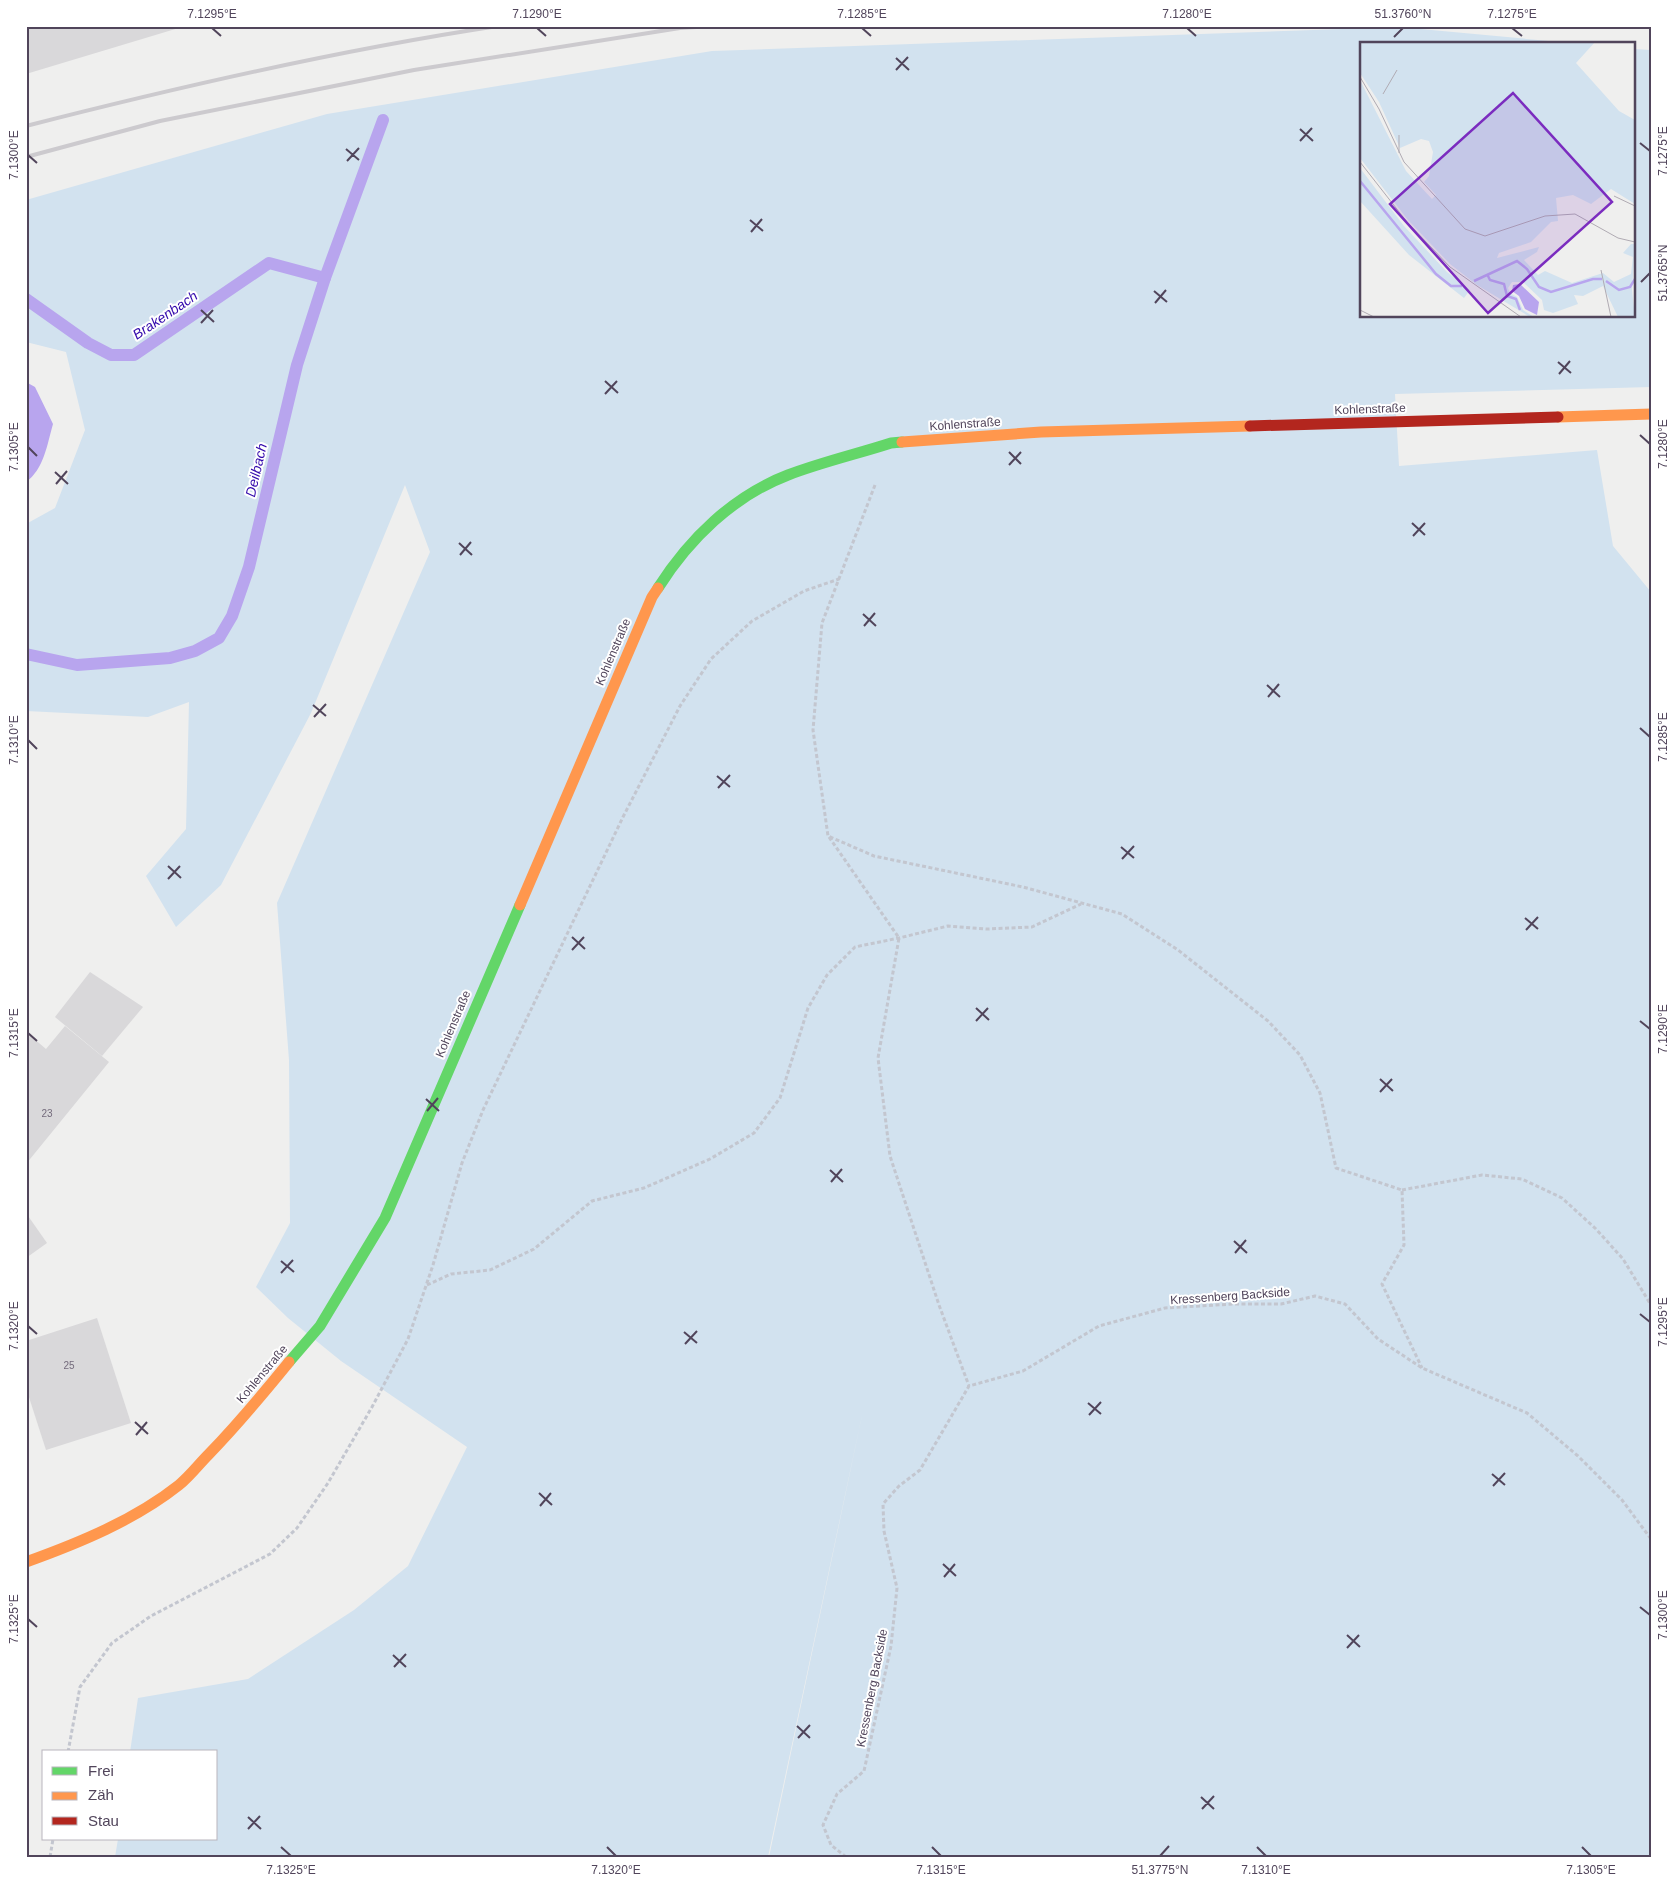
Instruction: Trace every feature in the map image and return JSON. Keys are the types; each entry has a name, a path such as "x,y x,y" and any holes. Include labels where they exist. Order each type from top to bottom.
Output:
{"main road":[{"name":"Kohlenstraße","path":"26,1562 99,1532 140,1511 180,1484 233,1429 320,1326 385,1218 652,597 675,561 706,527 749,494 788,475 891,443 1041,432 1651,414"}],"path":[{"path":"891,443 822,623 813,730 828,836 899,938 878,1058 890,1156 939,1305 969,1386"},
{"path":"68,1750 80,1687 112,1643 151,1616 270,1554 297,1528 328,1483 408,1338 427,1285 462,1163 483,1110 623,817 680,706 711,659 752,621 804,591 839,579"},
{"path":"828,836 874,856 1023,887 1122,914 1178,950 1268,1021 1300,1054 1320,1093 1336,1168 1402,1190 1482,1175 1522,1179 1562,1198 1596,1229 1623,1258 1651,1305"},
{"path":"427,1285 452,1274 490,1270 534,1249 592,1201 644,1188 710,1159 754,1132 780,1098 808,1008 828,975 855,946 948,926 988,929 1032,927 1082,904"},
{"path":"1402,1190 1404,1245 1382,1284 1422,1368"},
{"name":"Kressenberg Backside","path":"846,1857 831,1845 823,1825 837,1794 864,1771 891,1646 897,1588 884,1531 883,1504 899,1486 920,1470 969,1386 1023,1372 1099,1326 1164,1308 1234,1304 1281,1304 1315,1296 1345,1304 1378,1339 1422,1368 1527,1412 1578,1456 1616,1494 1651,1539"},
{"path":"50,1857 53,1840"}],"shaded area":[{"path":"1399,27 1560,42 1360,42 1360,318 1634,318 1634,49 1651,50 1651,387 1395,394 1399,466 1597,450 1613,546 1651,592 1651,1857 769,1857 864,1406 768,1857 115,1857 118,1840 218,1840 218,1750 130,1750 138,1698 248,1679 354,1610 408,1566 467,1447 341,1361 288,1318 256,1287 290,1223 289,1060 277,903 430,552 405,485 311,713 221,885 176,927 146,876 186,829 189,702 148,717 26,711 26,524 55,508 85,430 66,352 26,342 26,200 327,114 712,51"},
{"path":"26,382 35,387 53,424 41,463 32,477 26,482"}],"building":[{"path":"26,26 182,26 182,27 26,74"},
{"path":"90,972 143,1007 102,1056 55,1017"},
{"path":"65,1026 109,1062 26,1164 26,1032 46,1049"},
{"path":"26,1213 47,1243 26,1258"},
{"path":"97,1318 131,1423 46,1450 26,1388 26,1341"}],"waterway":[{"name":"Deilbach","path":"26,654 77,665 170,658 195,651 219,638 232,616 249,567 297,365 325,278 383,120"},
{"name":"Brakenbach","path":"26,299 88,343 111,355 134,355 269,263 325,278"}],"railway":[{"path":"26,126 261,70 379,46 498,26"},
{"path":"26,157 160,121 414,70 680,28 712,26"}],"traffic: fast":[{"path":"658,588 698,536 731,507 749,495 768,484 801,470 891,443 902,442"},
{"path":"289,1362 320,1326 385,1218 520,905"}],"traffic: slow":[{"path":"1558,417 1651,414"},
{"path":"902,442 1041,432 1250,426"},
{"path":"520,905 652,597 658,588"},
{"path":"26,1562 106,1530 162,1498 191,1474 260,1398 289,1362"}],"traffic: jam":[{"path":"1250,426 1558,417"}]}
